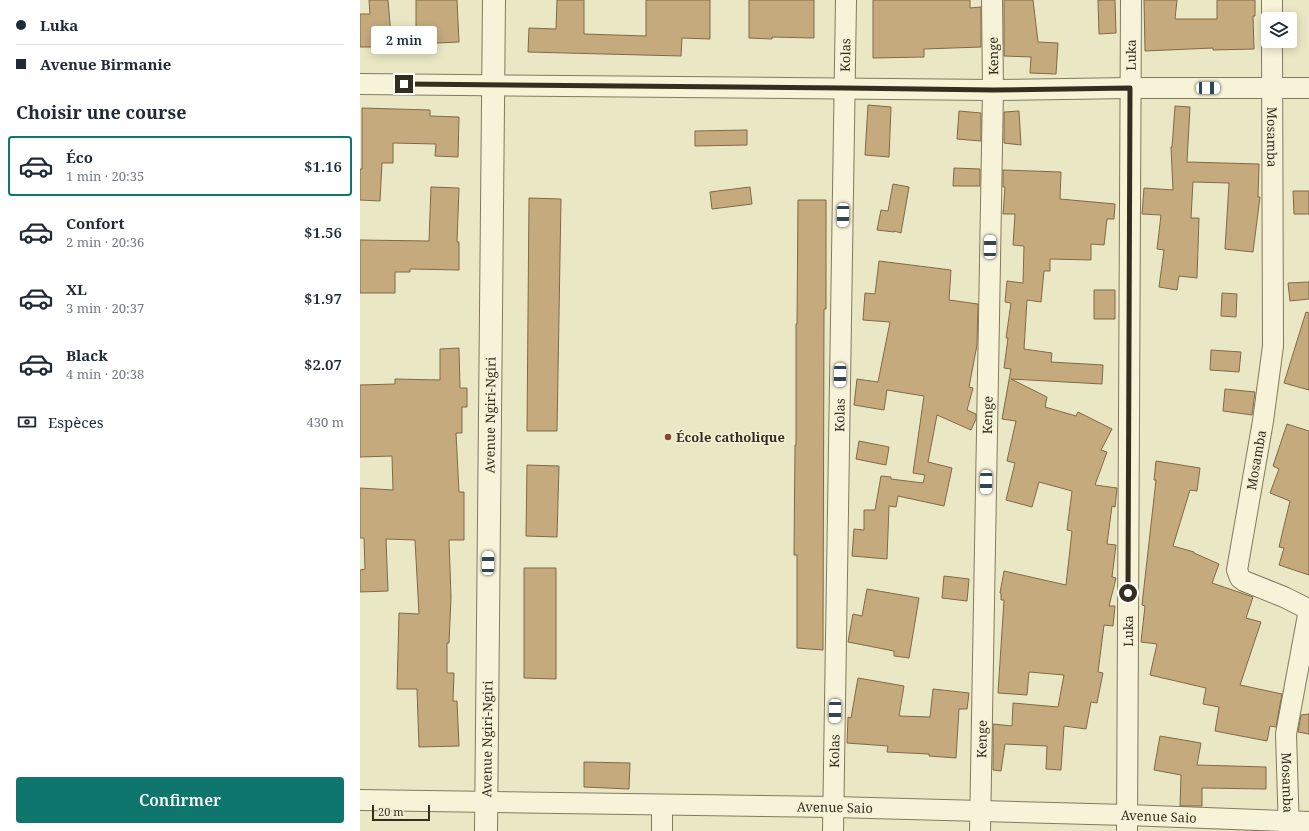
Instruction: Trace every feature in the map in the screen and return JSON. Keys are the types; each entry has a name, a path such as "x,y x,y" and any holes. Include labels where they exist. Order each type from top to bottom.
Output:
{"street":[{"name":"Avenue Ngiri-Ngiri","path":"486,831 494,0"},
{"name":"Kolas","path":"833,831 846,0"},
{"name":"Kenge","path":"980,831 993,90 992,0"},
{"name":"Luka","path":"1127,823 1131,0"},
{"path":"1272,0 1272,12"},
{"name":"Mosamba","path":"1272,48 1273,346 1263,421 1237,570 1240,578 1244,581 1305,606 1308,609 1286,734 1289,826"},
{"path":"360,84 993,90 1272,87 1309,88"},
{"name":"Avenue Saio","path":"360,800 834,806 980,811 1127,823 1289,826 1309,822"},
{"path":"662,805 662,831"}],"building":[{"path":"369,0 388,0 392,47 360,47 360,14 370,14"},
{"path":"416,0 457,0 459,42 416,44"},
{"path":"557,0 584,0 584,34 646,36 646,0 710,0 710,39 682,38 681,56 528,52 529,28 556,29"},
{"path":"749,0 814,0 814,38 749,38"},
{"path":"873,0 970,0 970,8 981,7 981,47 924,49 924,57 873,58"},
{"path":"1004,0 1033,0 1038,42 1058,43 1056,74 1030,73 1031,57 1004,56"},
{"path":"1098,0 1115,0 1116,33 1099,34"},
{"path":"1144,0 1177,0 1175,19 1217,19 1217,0 1255,0 1255,16 1253,16 1254,49 1213,50 1213,48 1145,51"},
{"path":"868,105 891,107 889,157 865,155"},
{"path":"1175,106 1190,107 1187,162 1259,164 1258,197 1260,197 1253,252 1225,249 1229,183 1193,182 1191,218 1199,218 1197,278 1179,276 1177,290 1159,287 1164,250 1157,249 1161,215 1142,214 1144,188 1173,190 1171,147"},
{"path":"362,108 430,110 430,116 459,117 458,157 435,156 436,144 393,143 393,163 382,163 380,201 360,200 360,169 362,169"},
{"path":"959,111 981,113 981,141 957,139"},
{"path":"1019,111 1021,145 1004,143 1004,112"},
{"path":"747,130 747,145 695,146 695,131"},
{"path":"954,168 980,169 980,186 953,186"},
{"path":"1003,170 1061,172 1060,199 1115,204 1114,219 1107,219 1104,245 1091,244 1091,260 1050,259 1050,271 1044,271 1041,302 1027,300 1024,349 1052,353 1051,362 1103,365 1102,384 1011,379 1047,397 1045,407 1076,416 1078,412 1112,429 1101,450 1107,452 1095,485 1117,488 1115,507 1112,506 1107,544 1116,545 1112,577 1116,578 1109,606 1115,606 1113,626 1104,625 1098,672 1103,673 1097,703 1091,702 1086,729 1064,726 1061,770 1046,769 1047,746 1005,744 1001,771 993,770 993,724 1012,726 1013,703 1058,707 1064,675 1029,672 1027,695 998,693 1004,600 1001,600 1000,593 1004,571 1066,585 1072,531 1067,530 1072,491 1039,482 1032,507 1006,500 1015,463 1007,461 1016,421 1002,419 1011,369 1004,368 1008,338 1006,338 1011,303 1005,302 1007,281 1023,283 1024,246 1013,245 1015,214 1003,214 1005,187 1003,187"},
{"path":"893,184 909,187 901,233 877,230 881,210 888,211"},
{"path":"431,187 459,188 457,242 459,242 459,270 410,269 410,272 395,272 395,293 360,293 360,240 429,241"},
{"path":"750,187 752,204 712,209 710,192"},
{"path":"1293,191 1309,191 1309,214 1294,214"},
{"path":"529,198 561,199 557,431 527,431"},
{"path":"798,200 826,200 826,309 824,309 823,650 797,648 797,555 794,555"},
{"path":"879,261 951,270 949,300 978,304 977,345 969,387 973,388 967,410 976,414 976,419 971,430 937,415 928,462 952,468 944,506 898,496 896,507 889,506 887,559 852,556 854,529 864,530 864,510 875,510 881,476 891,477 891,479 923,483 925,475 913,473 924,396 887,390 884,410 854,405 857,379 878,382 890,322 863,320 865,293 875,294"},
{"path":"1309,282 1309,299 1290,301 1288,283"},
{"path":"1094,290 1115,290 1115,319 1094,319"},
{"path":"1222,293 1237,294 1236,317 1221,316"},
{"path":"1306,312 1309,313 1309,390 1284,383"},
{"path":"459,348 460,388 467,388 467,407 462,407 462,433 456,433 459,492 464,492 464,540 449,540 451,597 449,643 447,643 447,673 454,673 453,701 457,701 459,746 419,747 417,689 397,689 399,613 419,614 415,540 386,539 388,591 360,592 360,570 365,569 364,538 360,538 360,488 393,490 392,456 360,457 360,385 395,384 395,379 440,380 440,349"},
{"path":"1211,350 1241,352 1239,372 1210,370"},
{"path":"1225,389 1255,392 1252,415 1223,411"},
{"path":"1287,424 1309,431 1309,575 1279,565 1284,548 1279,547 1290,501 1270,493 1279,469 1273,466"},
{"path":"859,441 889,447 886,465 856,459"},
{"path":"1156,461 1200,468 1197,491 1190,490 1173,546 1194,552 1219,564 1212,583 1253,597 1246,618 1261,622 1240,685 1282,694 1276,727 1270,726 1267,741 1215,731 1219,707 1203,704 1206,688 1150,675 1157,644 1141,642 1145,606 1142,605 1156,480 1154,480"},
{"path":"527,465 559,466 557,537 526,536"},
{"path":"524,568 556,568 556,679 524,678"},
{"path":"944,576 969,579 967,601 942,598"},
{"path":"867,589 919,598 909,658 894,656 894,651 848,642 853,614 862,616"},
{"path":"858,678 904,686 899,716 930,717 933,689 969,693 967,709 959,709 956,758 929,756 929,754 887,752 888,746 847,743 848,717 851,718"},
{"path":"1309,714 1309,734 1298,732 1301,715"},
{"path":"1160,736 1201,743 1197,765 1266,767 1266,789 1202,788 1202,806 1180,806 1181,775 1154,770"},
{"path":"584,762 630,763 629,789 584,787"}],"place":[{"name":"École catholique","path":"668,437"}],"route":[{"path":"404,84 993,90 1130,88 1128,593"}]}
